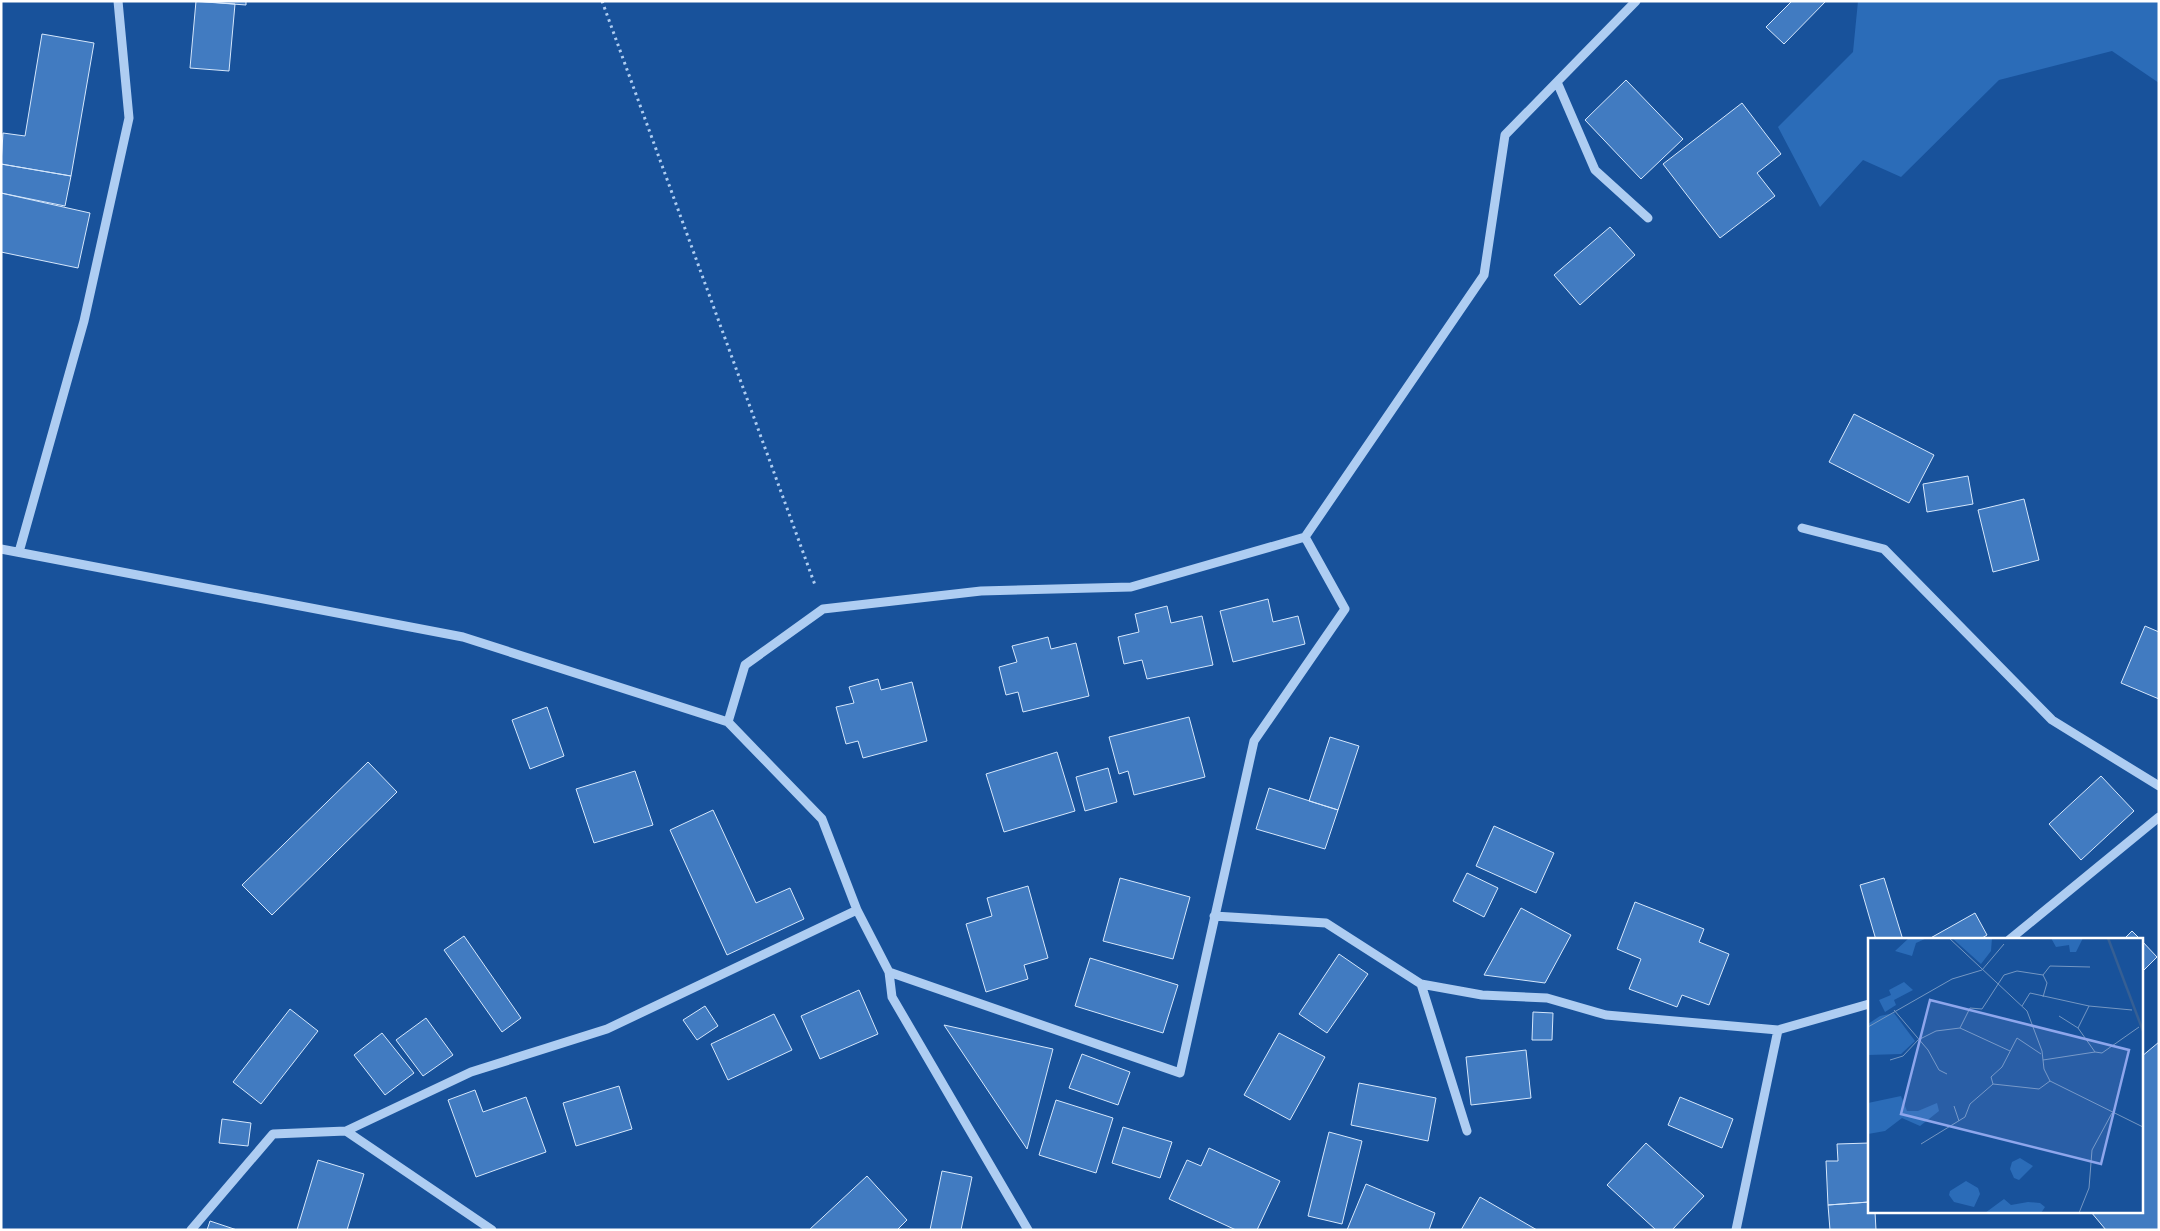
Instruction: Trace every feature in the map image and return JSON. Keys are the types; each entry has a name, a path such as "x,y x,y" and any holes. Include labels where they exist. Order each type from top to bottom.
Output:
{"street":[{"path":"19,552 84,321 128,118 118,1"},
{"path":"728,722 745,664 823,609 981,591 1131,587 1305,538 1484,275 1505,136 1636,1"},
{"path":"1557,82 1595,170 1648,218"},
{"path":"1802,528 1884,549 2052,720 2159,786"},
{"path":"888,972 1180,1073 1254,741 1345,609 1305,538"},
{"path":"1,548 463,637 728,722 822,820 857,910 888,972 892,997 1028,1230"},
{"path":"2012,938 2159,817"},
{"path":"192,1230 273,1134 346,1131 471,1072 607,1029 857,910"},
{"path":"1214,916 1326,923 1421,984 1482,995 1547,998 1606,1015 1778,1030 1868,1004"},
{"path":"1421,984 1467,1131"},
{"path":"1736,1230 1778,1030"},
{"path":"346,1131 492,1230"}],"path":[{"path":"602,1 823,609"}],"shaded area":[{"path":"1858,1 2159,1 2159,83 2112,51 1999,80 1901,177 1863,160 1820,207 1778,127 1853,52"}],"building":[{"path":"192,1 246,1 246,5"},
{"path":"196,1 235,4 229,71 190,68"},
{"path":"1792,1 1826,1 1784,44 1766,27"},
{"path":"42,34 94,43 71,176 1,164 3,133 25,136"},
{"path":"1626,80 1683,139 1641,179 1585,120"},
{"path":"1742,103 1781,154 1757,173 1775,196 1720,238 1663,164"},
{"path":"1,164 71,176 65,206 1,193"},
{"path":"1,193 90,213 78,268 1,252"},
{"path":"1610,227 1635,255 1580,305 1554,275"},
{"path":"1854,414 1934,455 1909,503 1829,462"},
{"path":"1968,476 1973,504 1927,512 1923,484"},
{"path":"2024,499 2039,560 1993,572 1978,510"},
{"path":"1268,599 1273,622 1298,616 1305,644 1233,662 1220,611"},
{"path":"1167,606 1171,623 1202,616 1213,665 1147,679 1142,660 1124,664 1118,637 1139,632 1135,614"},
{"path":"2145,626 2159,632 2159,699 2121,683"},
{"path":"1048,637 1051,649 1076,643 1089,696 1023,712 1018,692 1006,695 999,667 1017,662 1012,646"},
{"path":"878,679 881,690 912,682 927,741 863,758 858,741 846,744 836,707 854,703 849,687"},
{"path":"547,707 564,756 530,769 512,720"},
{"path":"1189,717 1205,777 1134,795 1128,771 1119,774 1109,737"},
{"path":"1330,737 1359,746 1338,810 1309,801"},
{"path":"1057,752 1075,811 1004,832 986,774"},
{"path":"368,762 397,792 272,915 242,885"},
{"path":"1108,768 1117,802 1085,811 1076,777"},
{"path":"635,771 653,825 594,843 576,789"},
{"path":"2101,776 2134,811 2081,860 2049,824"},
{"path":"1269,788 1338,810 1325,849 1256,829"},
{"path":"713,810 756,903 790,888 804,919 727,955 670,830"},
{"path":"1494,826 1554,853 1536,893 1476,866"},
{"path":"1467,873 1498,888 1484,917 1453,901"},
{"path":"1120,878 1190,897 1173,959 1103,941"},
{"path":"1884,878 1902,938 1875,938 1860,885"},
{"path":"1028,886 1048,958 1024,965 1028,979 986,992 966,924 992,916 987,898"},
{"path":"1635,902 1704,929 1699,942 1729,954 1709,1005 1682,995 1677,1007 1629,989 1641,959 1617,949"},
{"path":"1521,908 1571,935 1545,983 1484,975"},
{"path":"1975,913 1987,935 1982,938 1931,938"},
{"path":"2132,931 2139,938 2125,938"},
{"path":"464,936 521,1018 502,1032 444,950"},
{"path":"2142,941 2157,957 2142,972"},
{"path":"1339,954 1368,974 1327,1033 1299,1014"},
{"path":"1090,958 1178,985 1163,1033 1075,1006"},
{"path":"859,990 878,1034 820,1059 801,1016"},
{"path":"705,1006 718,1026 697,1040 683,1020"},
{"path":"290,1009 318,1031 261,1104 233,1082"},
{"path":"1533,1012 1553,1013 1552,1040 1532,1040"},
{"path":"774,1014 792,1050 728,1080 711,1044"},
{"path":"426,1018 453,1055 423,1076 396,1040"},
{"path":"944,1025 1053,1049 1027,1149"},
{"path":"382,1033 414,1073 385,1095 354,1055"},
{"path":"1279,1033 1325,1057 1290,1120 1244,1095"},
{"path":"2159,1042 2159,1230 2106,1230 2093,1214 2142,1214 2142,1056"},
{"path":"1526,1050 1531,1098 1471,1105 1466,1057"},
{"path":"1082,1054 1130,1072 1118,1105 1069,1088"},
{"path":"1359,1083 1436,1098 1428,1141 1351,1125"},
{"path":"619,1086 632,1129 576,1146 563,1103"},
{"path":"475,1090 483,1112 526,1097 546,1152 476,1177 448,1100"},
{"path":"1680,1097 1733,1119 1722,1148 1668,1125"},
{"path":"1056,1100 1113,1118 1096,1173 1039,1155"},
{"path":"222,1119 251,1123 248,1146 219,1143"},
{"path":"1123,1127 1172,1142 1160,1178 1112,1163"},
{"path":"1329,1132 1362,1141 1342,1224 1308,1216"},
{"path":"1646,1143 1704,1196 1672,1230 1656,1230 1607,1185"},
{"path":"1868,1143 1868,1202 1828,1205 1826,1161 1838,1161 1837,1144"},
{"path":"1209,1148 1280,1181 1257,1230 1236,1230 1169,1199 1187,1160 1201,1166"},
{"path":"318,1160 364,1174 347,1230 297,1230"},
{"path":"942,1171 972,1177 961,1230 930,1230"},
{"path":"867,1176 907,1220 897,1230 809,1230"},
{"path":"1366,1184 1435,1213 1429,1230 1347,1230"},
{"path":"1480,1197 1537,1230 1461,1230"},
{"path":"1868,1202 1868,1214 1875,1214 1876,1230 1830,1230 1828,1205"},
{"path":"210,1221 237,1230 207,1230"}]}
